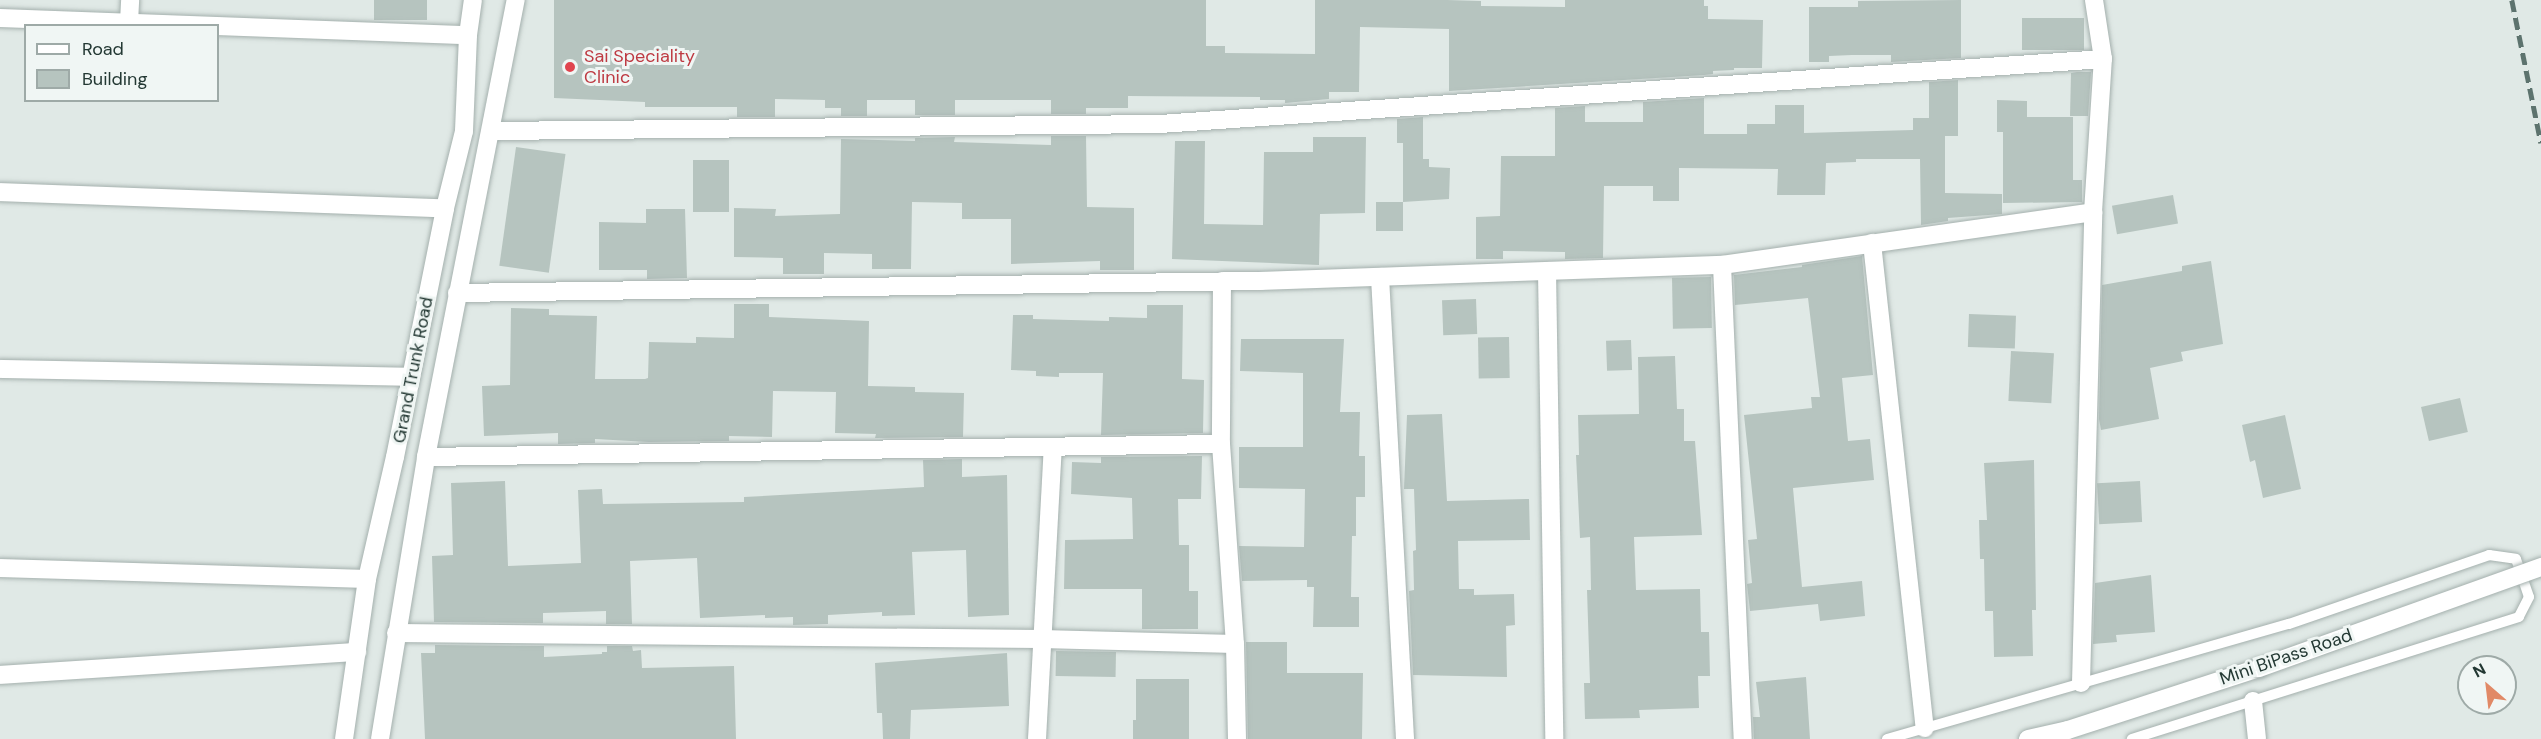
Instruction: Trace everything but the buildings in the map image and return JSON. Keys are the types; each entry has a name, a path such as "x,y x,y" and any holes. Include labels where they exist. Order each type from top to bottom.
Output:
{"street":[{"path":"129,22 130,0"},
{"name":"Grand Trunk Road","path":"344,739 367,579 445,208 464,131 468,35 473,0"},
{"path":"380,739 426,457 516,0"},
{"path":"2081,683 2093,212 2103,59 2094,0"},
{"path":"0,18 181,24"},
{"path":"219,25 468,35"},
{"path":"491,131 1160,124 2103,59"},
{"path":"0,192 445,208"},
{"path":"457,293 1222,282 1722,265 2093,212"},
{"path":"1872,243 1925,728"},
{"path":"1722,265 1743,739"},
{"path":"1547,271 1554,739"},
{"path":"1380,277 1405,739"},
{"path":"1222,282 1221,444 1235,644 1237,739"},
{"path":"0,369 411,377"},
{"path":"426,457 1221,444"},
{"path":"1037,739 1053,447"},
{"name":"Mini BiPass Road","path":"2028,739 2068,730 2259,668 2541,567"},
{"path":"0,568 367,579"},
{"path":"396,633 1041,639 1235,644"},
{"path":"0,675 357,652"},
{"path":"2253,701 2257,739"}],"lane":[{"path":"1887,739 2289,624 2489,555 2516,559 2529,597 2519,617 2132,739"}],"railway":[{"path":"2512,0 2541,143"}],"place":[{"name":"Sai Speciality Clinic","path":"570,67"}]}
